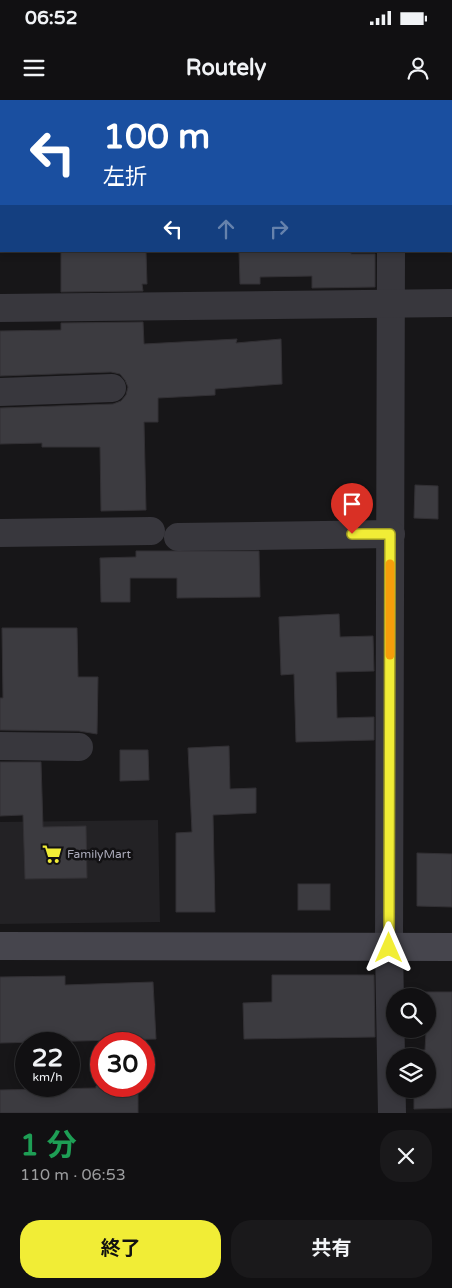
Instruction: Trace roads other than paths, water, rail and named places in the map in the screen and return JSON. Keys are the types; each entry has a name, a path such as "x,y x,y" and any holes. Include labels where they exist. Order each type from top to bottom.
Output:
{"street":[{"path":"391,252 389,948 392,1113"},
{"path":"0,308 452,303"},
{"path":"0,392 112,388"},
{"path":"0,533 151,530"},
{"path":"178,538 390,534"},
{"path":"0,746 79,746"},
{"path":"0,946 452,947"}],"place":[{"name":"FamilyMart","path":"52,854"}]}
